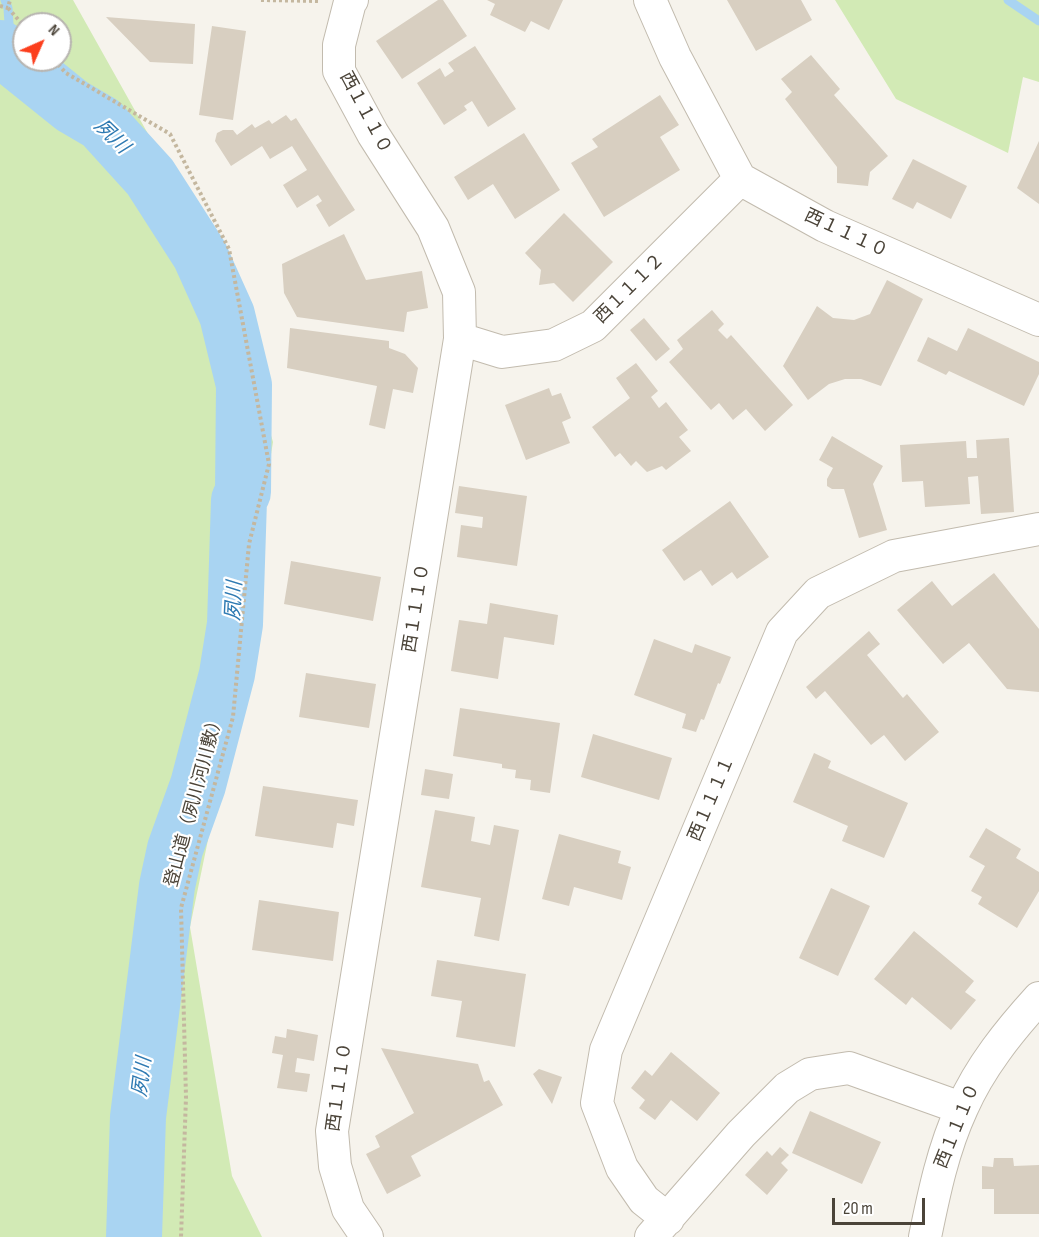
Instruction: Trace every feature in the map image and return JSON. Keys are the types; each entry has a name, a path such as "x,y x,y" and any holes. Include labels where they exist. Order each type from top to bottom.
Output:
{"street":[{"path":"650,0 675,57 740,179"},
{"name":"西１１１０","path":"351,1 339,45 339,71 373,134 433,228 459,292 460,339 332,1131 335,1166 348,1209 367,1237"},
{"name":"西１１１０","path":"740,179 825,226 1039,320"},
{"name":"西１１１２","path":"460,339 502,352 554,345 593,326 740,179"},
{"name":"西１１１１","path":"660,1228 622,1168 597,1103 606,1050 782,632 818,593 894,556 1039,530"},
{"name":"西１１１０","path":"925,1237 938,1176 961,1108 977,1078 1016,1024 1039,998"},
{"path":"660,1228 741,1134 787,1088 810,1074 849,1068 961,1108"}],"path":[{"path":"8,8 10,0"},
{"path":"261,0 351,1"},
{"path":"0,6 8,8 12,12"},
{"name":"登山道（夙川河川敷）","path":"64,72 170,134 229,249 269,464 249,544 233,717 181,908 186,1097 181,1237"}],"green space":[{"path":"0,0 73,0 221,264 273,442 258,534 248,646 190,927 232,1176 262,1237 0,1237"},
{"path":"835,0 1039,0 1039,82 1023,77 1008,153 896,99"}],"building":[{"path":"438,0 443,0 467,36 402,79 376,41"},
{"path":"487,0 563,0 549,30 531,21 525,32 490,15 495,4"},
{"path":"727,0 801,0 812,20 756,51"},
{"path":"106,17 195,24 193,64 150,62"},
{"path":"212,26 246,31 233,120 199,115"},
{"path":"475,46 516,109 488,127 472,101 464,106 467,110 444,125 417,83 440,68 445,77 454,71 448,63"},
{"path":"811,55 840,89 834,95 888,156 870,172 868,186 837,183 837,167 785,99 792,92 781,79"},
{"path":"660,95 679,125 660,137 680,170 604,217 571,163 598,147 592,139"},
{"path":"286,115 291,121 296,118 355,210 329,227 316,205 322,201 318,195 297,208 283,185 307,170 292,146 270,159 262,146 231,166 215,141 217,133 223,130 233,130 237,135 252,124 255,128 269,120 272,124"},
{"path":"524,133 560,190 515,219 493,184 468,200 454,177"},
{"path":"1039,141 1039,204 1017,188"},
{"path":"913,159 967,186 951,219 917,202 913,209 892,199"},
{"path":"564,213 613,262 573,302 554,283 539,285 541,270 525,253"},
{"path":"344,234 366,280 422,271 428,308 407,312 404,332 297,317 284,293 282,264"},
{"path":"887,280 923,299 881,386 861,379 845,379 829,384 808,400 783,366 817,306 833,318 854,320 870,314"},
{"path":"712,310 724,324 718,330 727,339 731,335 793,405 765,431 746,409 733,420 719,403 711,410 669,362 683,349 677,340"},
{"path":"644,318 670,349 656,361 630,330"},
{"path":"290,328 389,341 389,348 405,354 418,368 413,393 393,389 385,429 369,425 377,386 287,368"},
{"path":"968,328 1039,362 1039,374 1024,406 949,371 946,375 917,361 928,337 957,351"},
{"path":"636,363 658,391 651,397 659,408 666,402 688,430 679,437 691,451 666,470 662,466 647,472 636,461 631,466 620,453 615,457 592,427 630,398 616,378"},
{"path":"549,388 552,396 561,393 571,418 562,422 570,443 526,460 505,405"},
{"path":"832,436 883,466 873,484 887,530 859,538 844,489 832,489 827,486 827,479 833,468 819,460"},
{"path":"1009,438 1014,512 981,514 978,476 968,477 970,504 925,507 923,481 902,482 900,445 966,441 967,458 977,458 976,440"},
{"path":"459,486 527,496 517,566 457,557 461,525 482,528 483,517 455,513"},
{"path":"730,501 769,557 737,579 732,572 712,586 701,570 684,581 662,550"},
{"path":"291,561 381,577 373,621 284,604"},
{"path":"994,573 1039,629 1039,692 1007,689 969,643 943,664 897,610 932,581 952,606"},
{"path":"490,603 558,615 554,645 504,637 498,679 451,671 459,620 487,624"},
{"path":"869,631 880,644 867,655 903,698 907,694 939,732 905,761 884,735 871,745 825,691 816,699 806,687"},
{"path":"654,639 692,653 695,644 731,657 704,720 701,719 696,732 682,728 686,714 634,695"},
{"path":"306,673 376,684 369,728 299,717"},
{"path":"460,708 560,723 550,793 530,790 531,780 515,778 516,770 502,768 502,764 453,756"},
{"path":"593,734 672,758 659,800 581,777"},
{"path":"814,753 831,761 828,768 908,803 884,858 842,841 848,826 793,802"},
{"path":"425,769 453,774 449,799 421,795"},
{"path":"263,786 358,800 354,826 337,823 333,848 255,836"},
{"path":"435,810 475,817 471,841 490,845 494,825 519,830 499,941 474,936 481,898 421,887"},
{"path":"986,828 1021,849 1016,858 1039,872 1039,891 1017,928 978,904 982,897 971,891 985,866 969,857"},
{"path":"559,834 621,851 618,863 631,867 622,900 574,887 569,906 542,899"},
{"path":"831,888 870,906 838,976 799,958"},
{"path":"259,900 339,912 333,961 252,950"},
{"path":"914,931 974,981 965,992 976,1000 951,1030 912,997 906,1005 874,979"},
{"path":"437,960 526,974 515,1047 456,1037 462,1001 431,996"},
{"path":"287,1029 318,1035 314,1061 297,1058 295,1072 310,1074 307,1092 277,1088 283,1055 272,1053 275,1036 286,1038"},
{"path":"381,1048 478,1064 484,1082 489,1080 503,1105 411,1156 421,1176 387,1194 366,1154 380,1147 375,1136 414,1113"},
{"path":"671,1052 720,1093 697,1121 671,1100 655,1120 639,1108 645,1100 631,1088 645,1070 652,1076"},
{"path":"539,1069 562,1077 552,1104 533,1074"},
{"path":"810,1111 881,1142 862,1184 792,1153"},
{"path":"780,1147 789,1155 781,1163 788,1170 767,1195 745,1175 767,1151 772,1156"},
{"path":"994,1158 1013,1158 1014,1166 1039,1165 1039,1214 994,1214 994,1189 982,1189 982,1166 993,1167"}],"waterway":[{"path":"5,0 8,8 11,56"},
{"path":"1008,0 1039,21"},
{"name":"夙川","path":"0,48 72,106 101,123 150,177 200,255 227,315 244,385 243,492 239,500 235,624 227,674 198,785 175,849 167,886 138,1117 134,1237"}]}
